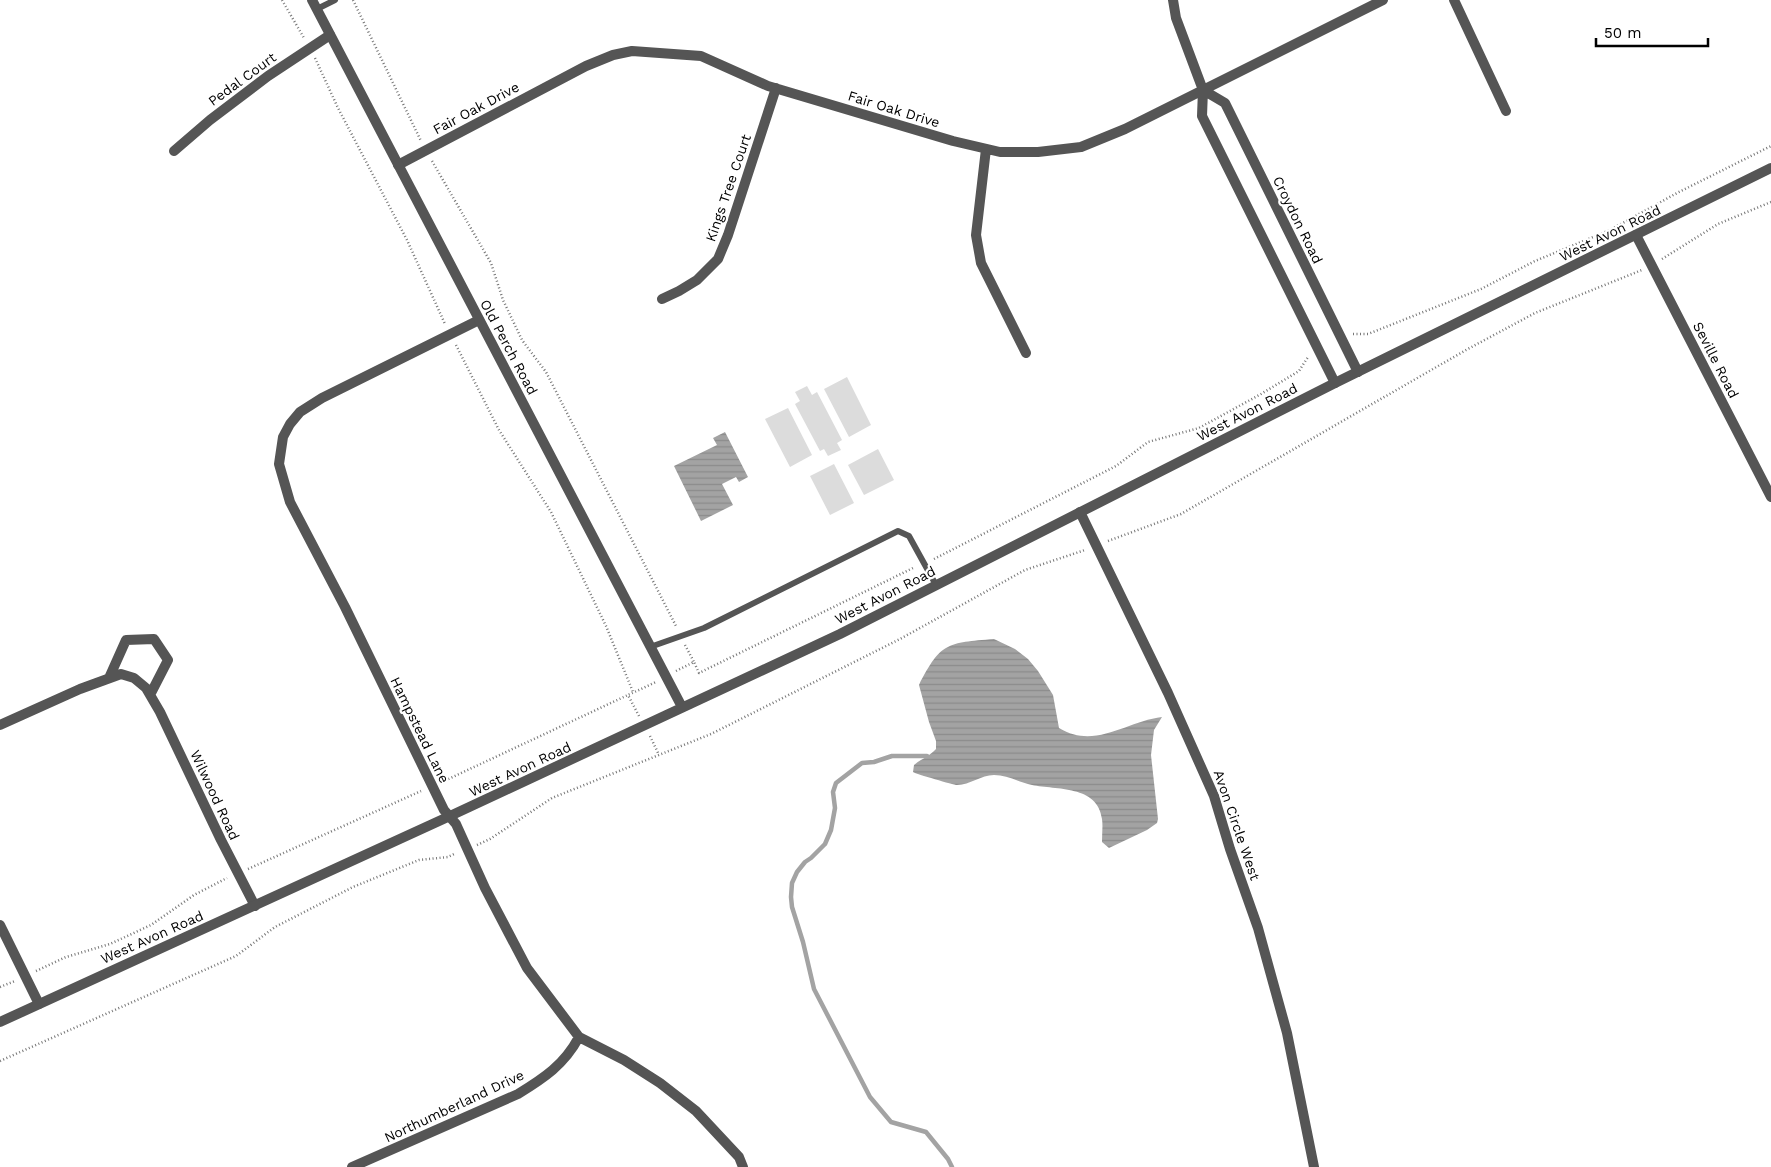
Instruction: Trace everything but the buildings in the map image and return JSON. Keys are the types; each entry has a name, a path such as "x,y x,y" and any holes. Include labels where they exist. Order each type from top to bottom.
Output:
{"street":[{"path":"1173,0 1176,18 1203,90 1202,116 1335,383"},
{"name":"Fair Oak Drive","path":"398,165 586,66 613,55 632,51 701,56 776,88 953,141 1000,152 1038,152 1081,147 1125,129 1382,0"},
{"path":"1454,0 1506,111"},
{"name":"Old Perch Road","path":"315,5 682,707"},
{"name":"Pedal Court","path":"174,151 268,76 330,35"},
{"name":"Kings Tree Court","path":"662,299 680,291 697,280 718,259 728,235 776,88"},
{"name":"Croydon Road","path":"1203,90 1225,103 1358,372"},
{"path":"986,149 976,236 981,263 1026,353"},
{"name":"West Avon Road","path":"0,1022 644,727 682,707 840,634 1335,383 1771,168"},
{"name":"Seville Road","path":"1636,235 1771,497"},
{"name":"Hampstead Lane","path":"478,320 322,398 300,412 283,437 279,464 290,502 345,607 444,810 456,824 484,888 528,968 579,1037 624,1060 666,1087 696,1112 719,1135 738,1157 743,1167"},
{"name":"Avon Circle West","path":"1080,512 1168,693 1214,796 1230,849 1258,928 1287,1033 1314,1167"},
{"path":"109,678 126,640 154,639 168,660 150,695"},
{"name":"Wilwood Road","path":"0,725 109,678 121,674 134,678 146,688 160,712 221,840 255,906"},
{"path":"0,924 39,1004"},
{"name":"Northumberland Drive","path":"352,1167 518,1094 543,1079 571,1052 579,1037"}],"lane":[{"path":"315,5 335,0"},
{"path":"650,647 704,628 898,531 909,536 936,585"}],"path":[{"path":"282,0 301,33"},
{"path":"353,0 426,150 491,263 503,300 522,340 546,372 699,673 924,563 1116,466 1148,442 1200,428 1299,370 1309,356"},
{"path":"318,64 338,108 407,240 446,325"},
{"path":"1353,334 1368,334 1481,289 1535,261 1610,230 1677,193 1771,146"},
{"path":"0,1061 236,956 275,927 353,887 419,860 448,857 467,849 490,839 552,798 711,734 891,643 1025,570 1181,514 1535,313 1640,272 1718,224 1771,202"},
{"path":"455,343 499,430 551,512 606,626 633,692"},
{"path":"679,670 694,662"},
{"path":"444,781 649,686"},
{"path":"628,695 636,712"},
{"path":"652,741 659,755"},
{"path":"250,868 414,794"},
{"path":"41,969 66,957 110,944 151,925 194,895 222,881"},
{"path":"0,988 9,983"}],"shaded area":[{"path":"847,377 871,425 849,437 824,389"},
{"path":"807,386 812,395 817,392 842,440 837,443 841,450 828,456 824,449 820,451 795,404 800,401 795,392"},
{"path":"788,408 812,455 790,467 765,419"},
{"path":"725,432 748,477 739,482 736,477 722,484 733,505 701,521 674,466 717,445 713,438"},
{"path":"878,449 894,480 864,495 848,465"},
{"path":"834,464 854,503 830,515 810,476"},
{"path":"994,639 1015,649 1028,659 1038,671 1053,695 1059,728 1072,734 1098,735 1162,717 1154,730 1151,755 1157,823 1147,830 1109,848 1102,842 1102,819 1099,808 1093,800 1074,791 1032,785 999,775 989,775 957,785 913,772 914,765 936,749 936,741 919,685 933,660 947,647 955,644"}],"waterway":[{"path":"927,756 892,756 874,762 862,763 836,783 833,792 835,808 831,830 825,844 797,872 792,883 791,897 814,989 870,1097 891,1122 926,1132 948,1159 952,1167"}]}
